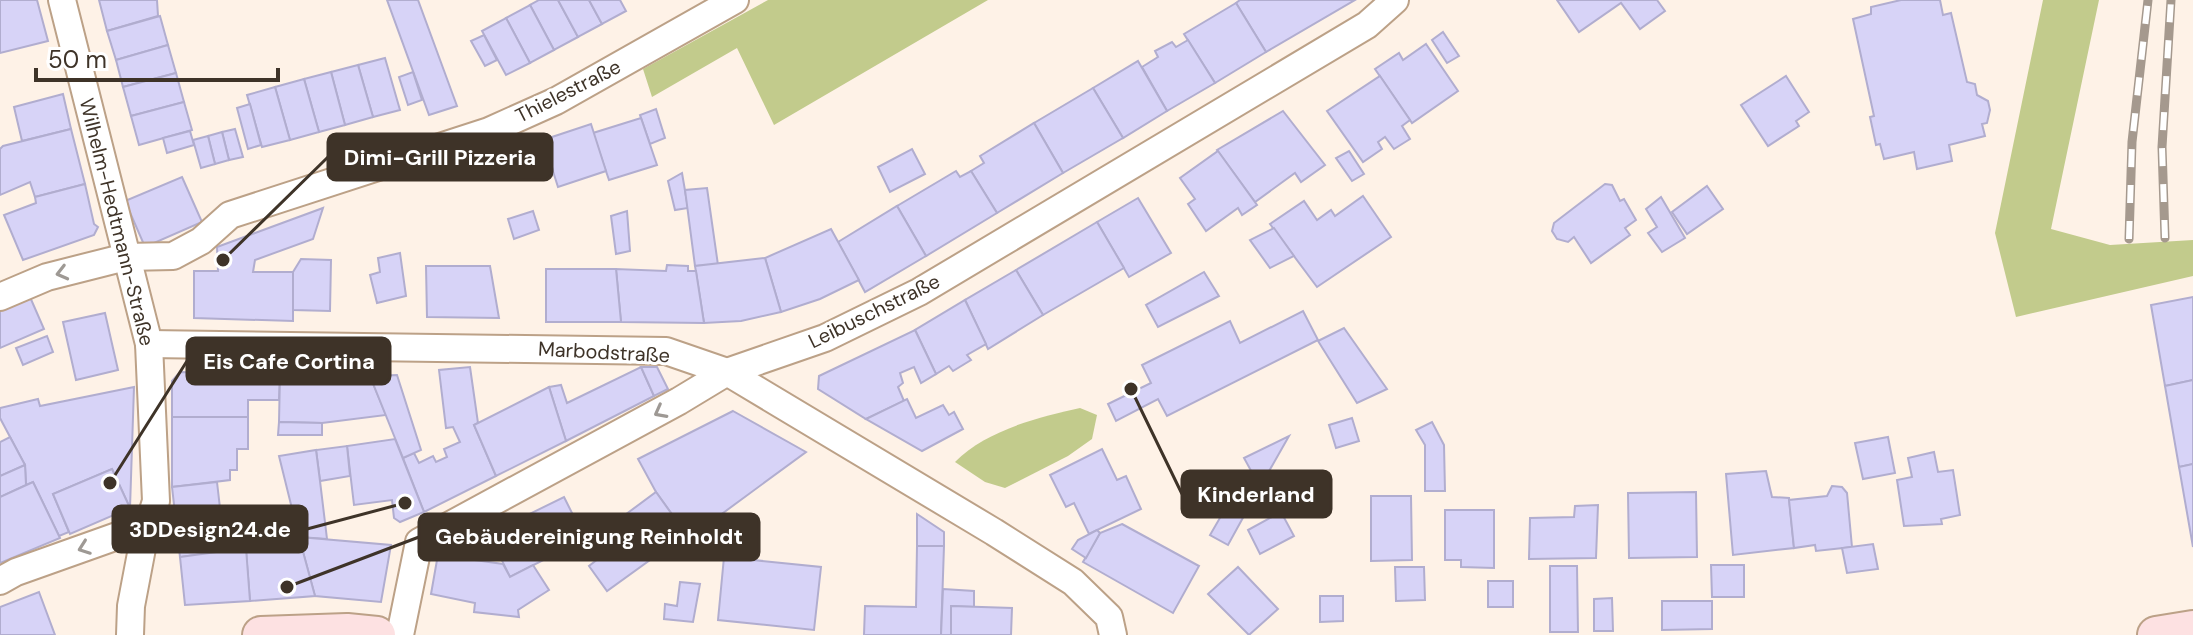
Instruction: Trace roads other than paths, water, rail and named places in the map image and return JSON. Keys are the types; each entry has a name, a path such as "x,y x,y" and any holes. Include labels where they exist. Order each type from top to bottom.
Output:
{"main road":[{"path":"2156,635 2193,629"},
{"path":"261,635 347,632 377,635"}],"street":[{"name":"Wilhelm-Hedtmann-Straße","path":"62,0 149,344 156,501 143,543 131,606 130,635"},
{"name":"Thielestraße","path":"0,297 47,277 126,257 173,256 201,241 230,215 489,131 556,101 735,0"},
{"name":"Leibuschstraße","path":"400,635 419,542 426,537 727,372 825,338 919,292 1367,25 1395,0"},
{"name":"Marbodstraße","path":"149,344 666,351 727,372 1073,582 1109,617 1113,635"},
{"path":"0,581 16,572 151,524"}],"railway":[{"path":"2129,239 2132,142 2148,0"},
{"path":"2165,238 2162,147 2171,0"}],"place":[{"name":"Dimi-Grill Pizzeria","path":"223,260"},
{"name":"Kinderland","path":"1131,389"},
{"name":"Eis Cafe Cortina","path":"110,483"},
{"name":"3DDesign24.de","path":"405,503"},
{"name":"Gebäudereinigung Reinholdt","path":"287,587"}]}
